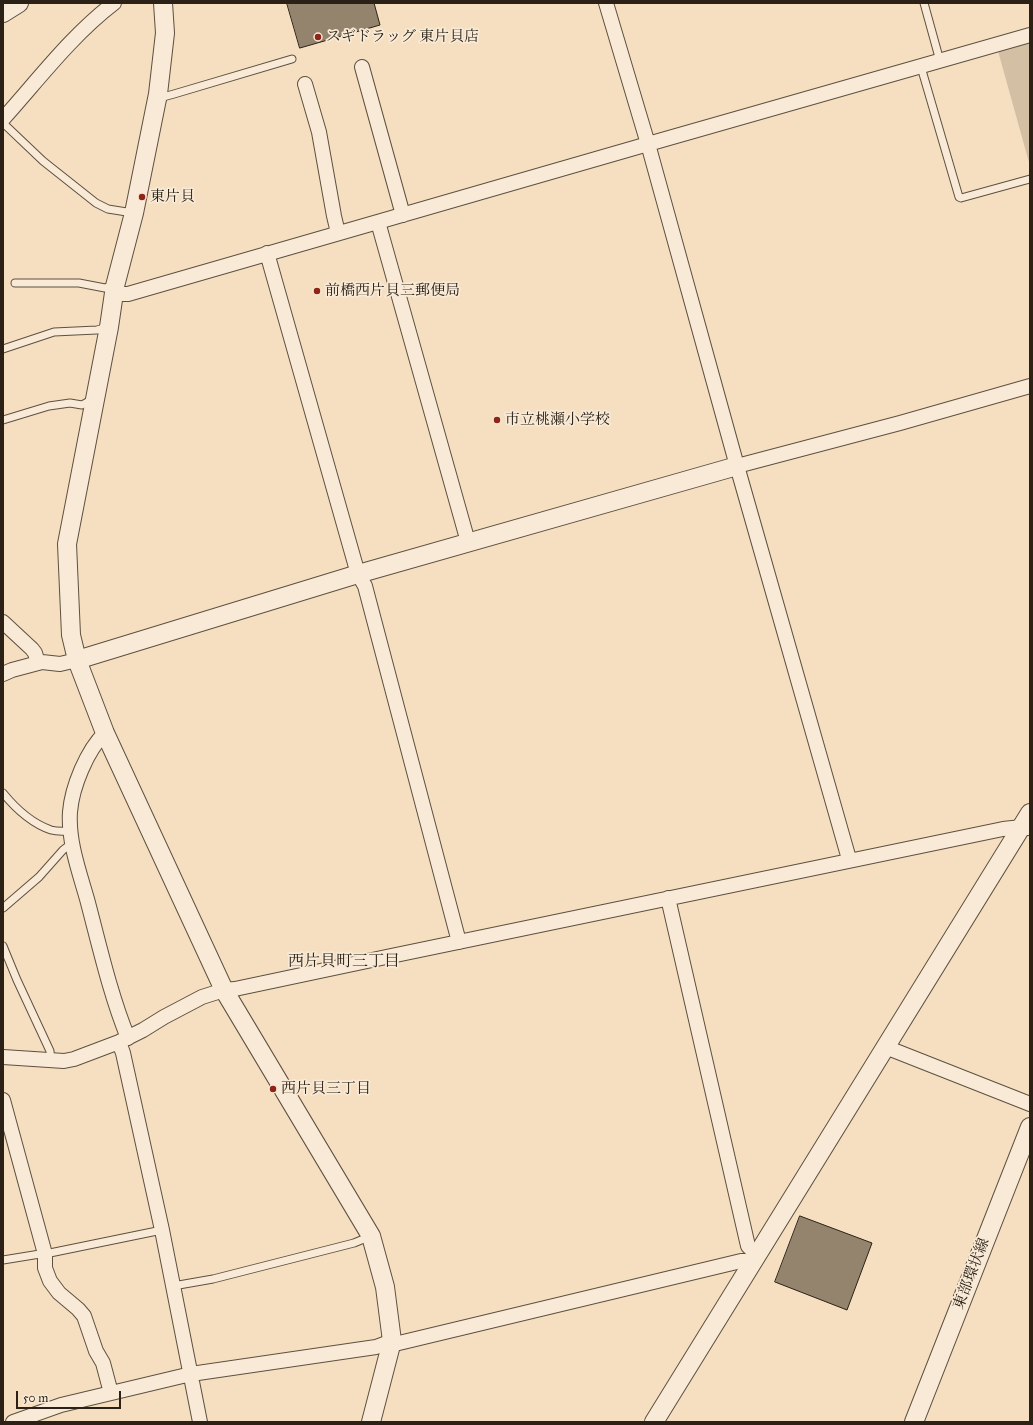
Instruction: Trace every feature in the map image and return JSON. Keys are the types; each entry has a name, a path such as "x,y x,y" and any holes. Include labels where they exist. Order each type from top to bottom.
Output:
{"street":[{"path":"3,119 71,42 98,15 114,3"},
{"path":"163,3 164,33 158,94 134,213 115,286 109,327 67,544 71,635 77,660 104,733 224,990 371,1236 385,1287 392,1341 371,1422"},
{"path":"606,3 648,144 737,466 849,859"},
{"path":"115,286 120,294 128,294 1030,35"},
{"path":"362,67 403,215"},
{"path":"305,84 319,132 338,233"},
{"path":"378,222 468,542"},
{"path":"267,253 358,574 365,586 458,942"},
{"path":"3,674 12,670 38,664 60,664 77,660 468,542 737,466 900,423 1030,386"},
{"path":"3,622 32,649 35,653 38,664"},
{"path":"104,733 92,748 79,777 70,812 72,837 123,1040 123,1052 162,1230 200,1422"},
{"path":"3,1057 51,1061 74,1059 123,1040 202,998 224,990 235,989 849,859 1027,823"},
{"path":"654,1422 886,1045 1027,823"},
{"path":"668,898 748,1246 754,1260"},
{"path":"886,1045 893,1050 1030,1104"},
{"path":"3,1100 45,1254 45,1268 50,1281 59,1293 84,1316 96,1351 103,1363 111,1393"},
{"name":"東部環状線","path":"914,1422 1030,1127"},
{"path":"13,1422 61,1405 190,1374 376,1347 392,1341 399,1343 741,1261 754,1260"}],"lane":[{"path":"924,3 940,61"},
{"path":"158,94 163,97 292,59"},
{"path":"921,67 959,197 961,198 1030,179"},
{"path":"3,123 43,162 96,203 108,209 134,213"},
{"path":"14,283 79,283 105,288 115,286"},
{"path":"3,349 54,332 97,330 109,327"},
{"path":"3,420 49,406 70,403 82,405 95,398"},
{"path":"3,793 23,814 32,820 50,829 72,837 63,850 39,877 3,908"},
{"path":"3,946 50,1052 51,1061"},
{"path":"3,1260 45,1254 162,1230"},
{"path":"173,1286 213,1279 354,1243 371,1236"}],"shaded area":[{"path":"1030,42 1030,166 998,51"}],"building":[{"name":"スギドラッグ 東片貝店","path":"287,3 374,3 380,25 300,48"},
{"path":"800,1216 872,1243 847,1310 775,1282"}],"place":[{"name":"スギドラッグ 東片貝店","path":"318,37"},
{"name":"東片貝","path":"142,197"},
{"name":"前橋西片貝三郵便局","path":"317,291"},
{"name":"市立桃瀬小学校","path":"497,420"},
{"name":"西片貝三丁目","path":"273,1089"}],"district":[{"name":"西片貝町三丁目","path":"344,962"}]}
